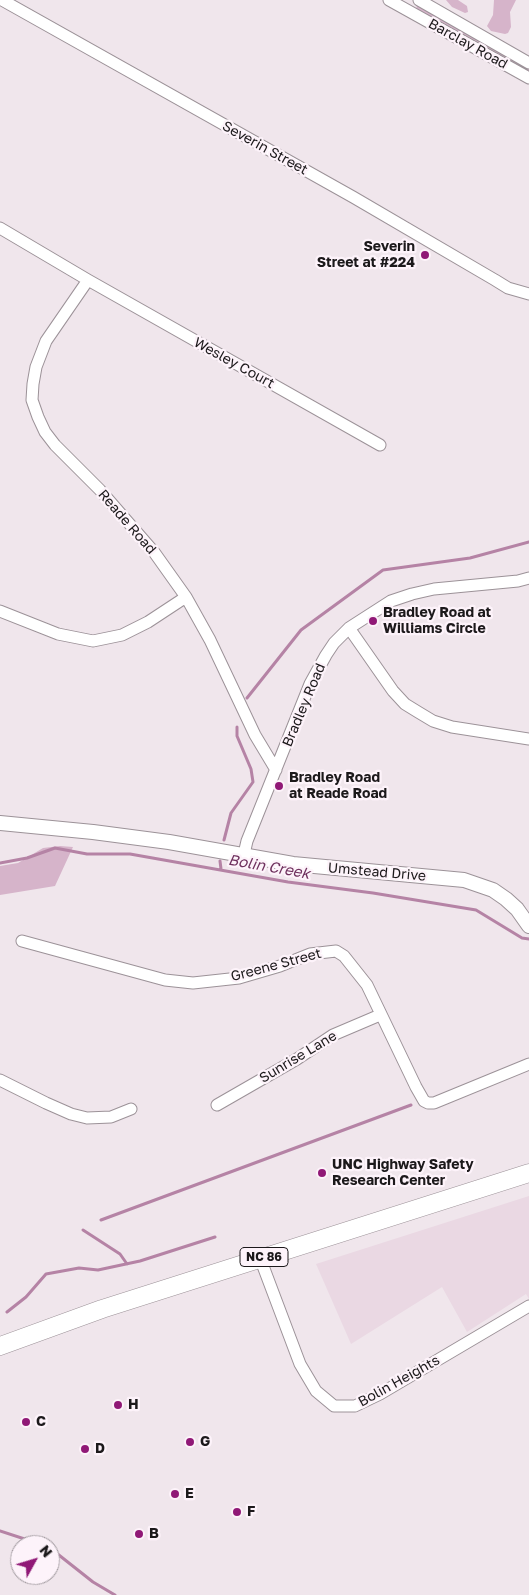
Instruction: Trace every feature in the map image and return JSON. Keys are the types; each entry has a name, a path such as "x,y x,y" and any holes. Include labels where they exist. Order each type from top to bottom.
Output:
{"main road":[{"name":"NC 86","path":"0,1346 85,1314 529,1172"}],"street":[{"name":"Severin Street","path":"2,0 353,197 508,288 529,294"},
{"name":"Barclay Road","path":"389,0 409,5 529,78"},
{"name":"Barclay Road","path":"419,0 529,63"},
{"name":"Wesley Court","path":"0,228 88,280 380,445"},
{"name":"Reade Road","path":"88,280 46,341 36,367 33,384 32,400 35,409 45,432 54,445 100,490 154,552 186,597 210,640 255,735 276,770"},
{"name":"Bradley Road","path":"244,854 247,841 318,668 334,643 350,628 391,601 412,594 434,589 518,581 529,578"},
{"path":"0,611 58,634 92,641 122,635 148,622 186,597"},
{"path":"350,628 392,691 418,712 433,721 452,727 529,739"},
{"name":"Umstead Drive","path":"0,823 169,842 301,864 464,880 493,890 506,899 527,922"},
{"name":"Greene Street","path":"22,941 166,980 193,983 239,978 280,966 310,954 336,951 344,956 367,985 380,1015 424,1101 434,1103 529,1064"},
{"name":"Sunrise Lane","path":"217,1104 333,1035 380,1015"},
{"path":"0,1080 46,1103 87,1118 111,1117 131,1109"},
{"name":"Bolin Heights","path":"260,1258 300,1364 316,1391 334,1406 355,1406 380,1394 529,1306"}],"shaded area":[{"path":"446,0 458,0 467,6 468,12 465,13 452,7"},
{"path":"494,0 516,0 510,12 511,27 508,33 491,31 487,26 493,15"},
{"path":"417,5 529,66 529,74 416,10"},
{"path":"73,847 55,886 0,895 0,866 18,863 43,848"},
{"path":"529,1196 529,1299 526,1294 467,1332 442,1287 351,1344 316,1264"}],"waterway":[{"path":"247,698 301,630 383,570 470,558 529,542"},
{"path":"224,840 231,813 253,782 251,769 237,736 237,727"},
{"name":"Bolin Creek","path":"0,863 27,858 55,848 87,854 130,854 288,882 373,893 476,910 522,938 529,939"},
{"path":"220,861 221,869"},
{"path":"101,1220 411,1105"},
{"path":"83,1230 120,1254 127,1264"},
{"path":"7,1312 26,1297 46,1274 79,1268 98,1270 140,1261 215,1237"},
{"path":"0,1531 12,1535"},
{"path":"60,1556 93,1582 115,1595"}],"place":[{"name":"Severin Street at #224","path":"425,255"},
{"name":"Bradley Road at Williams Circle","path":"373,621"},
{"name":"Bradley Road at Reade Road","path":"279,786"},
{"name":"UNC Highway Safety Research Center","path":"322,1173"},
{"name":"H","path":"118,1405"},
{"name":"C","path":"26,1422"},
{"name":"G","path":"190,1442"},
{"name":"D","path":"85,1449"},
{"name":"E","path":"175,1494"},
{"name":"F","path":"237,1512"},
{"name":"B","path":"139,1534"}]}
